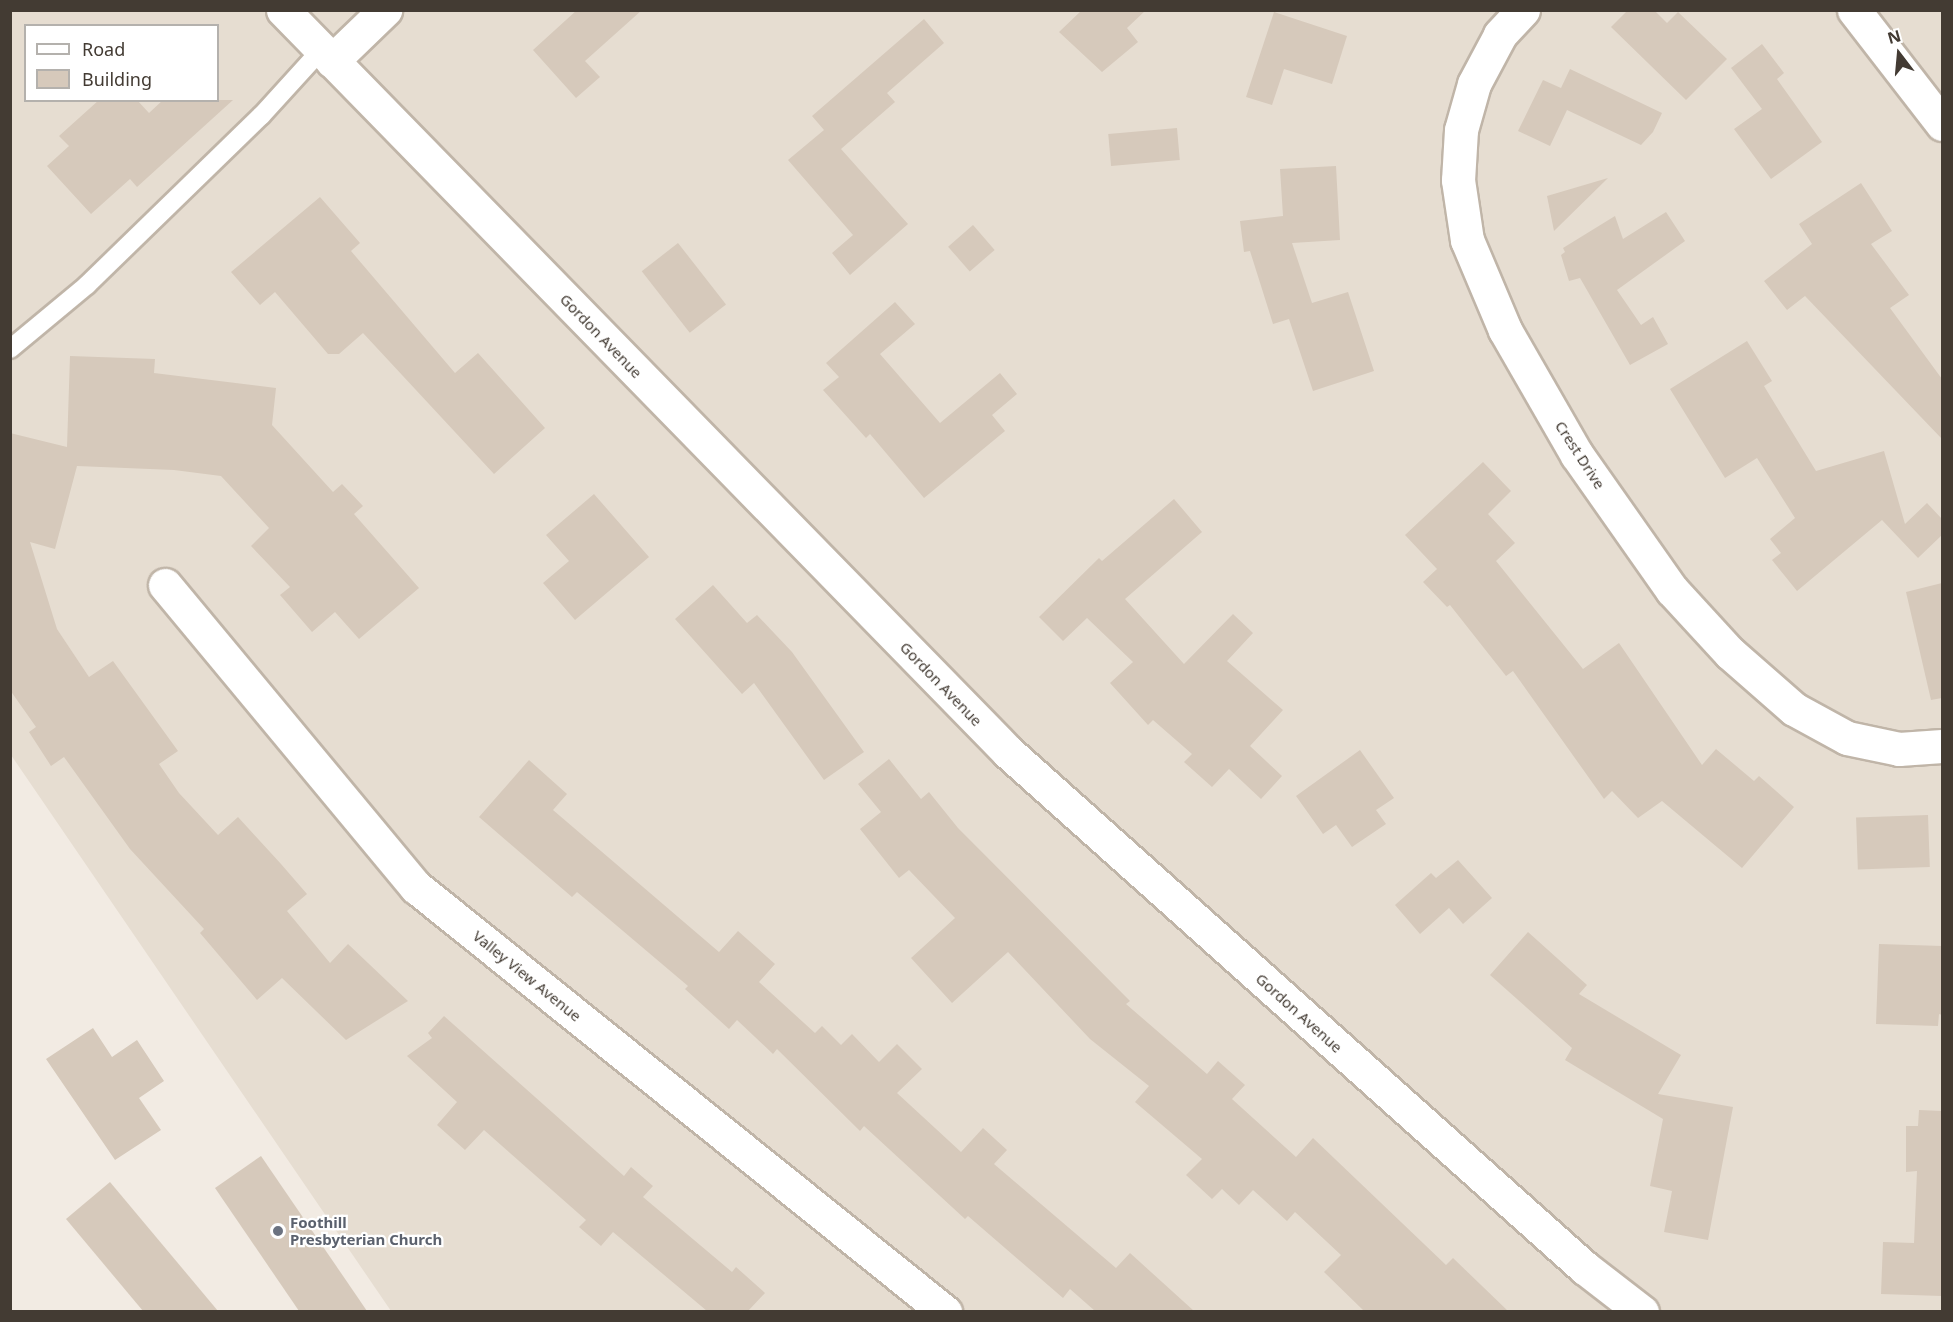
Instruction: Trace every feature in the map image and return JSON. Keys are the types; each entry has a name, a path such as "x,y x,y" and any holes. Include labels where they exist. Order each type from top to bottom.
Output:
{"street":[{"name":"Gordon Avenue","path":"283,10 1008,752 1585,1268 1642,1311"},
{"path":"326,56 385,10"},
{"name":"Crest Drive","path":"1523,10 1500,35 1474,84 1461,130 1458,180 1467,240 1505,330 1577,455 1672,590 1731,653 1794,709 1847,738 1899,749 1942,746"},
{"path":"1854,10 1942,124"},
{"name":"Valley View Avenue","path":"165,585 416,887 945,1311"}],"lane":[{"path":"10,349 87,285 326,56"}],"shaded area":[{"path":"10,11 1942,11 1942,1311 391,1311 11,755"}],"building":[{"path":"577,10 642,10 585,61 600,77 576,98 533,50"},
{"path":"1082,10 1146,10 1127,28 1138,42 1102,72 1059,32"},
{"path":"1628,10 1654,10 1667,23 1678,12 1727,59 1686,100 1611,27"},
{"path":"1274,12 1347,36 1332,84 1284,69 1272,105 1246,97"},
{"path":"924,19 944,43 887,93 895,102 841,149 908,224 850,275 832,253 853,235 788,160 824,130 812,116"},
{"path":"1762,44 1784,73 1777,79 1822,142 1771,179 1734,129 1762,109 1731,68"},
{"path":"1570,69 1662,113 1653,132 1641,145 1567,110 1550,146 1518,131 1543,80 1561,88"},
{"path":"233,100 137,187 130,179 91,214 47,166 69,146 59,136 97,102 139,102 149,113 161,102"},
{"path":"1177,128 1180,160 1111,166 1108,134"},
{"path":"1336,166 1340,240 1292,243 1312,303 1348,292 1374,371 1313,391 1289,319 1273,324 1250,251 1244,252 1240,221 1283,216 1280,169"},
{"path":"1608,178 1554,231 1547,196"},
{"path":"1861,183 1892,231 1871,244 1909,295 1890,308 1942,379 1942,439 1805,296 1787,310 1764,281 1812,244 1799,224"},
{"path":"320,197 360,243 351,251 455,373 478,353 545,428 494,474 363,333 339,354 328,354 275,292 260,305 231,272"},
{"path":"1666,212 1685,241 1617,290 1641,325 1653,317 1668,344 1630,365 1580,278 1569,281 1561,255 1565,252 1563,248 1615,216 1623,239"},
{"path":"973,225 995,250 970,272 948,247"},
{"path":"678,243 726,304 690,333 642,271"},
{"path":"895,302 915,324 880,354 940,423 1000,373 1017,394 992,415 1005,431 924,498 870,434 866,438 823,390 839,377 826,363"},
{"path":"1747,341 1772,381 1764,386 1816,471 1884,451 1905,524 1927,503 1942,519 1942,535 1918,558 1882,520 1797,591 1772,560 1781,553 1770,539 1795,518 1757,458 1725,478 1670,389"},
{"path":"70,356 155,359 154,373 276,388 272,425 333,492 342,484 363,506 354,514 419,588 359,639 335,612 312,632 280,595 290,587 251,546 269,528 221,476 174,470 77,466 55,549 30,542 57,629 89,677 113,661 178,751 159,764 179,793 218,835 238,817 281,864 307,894 287,911 330,963 348,944 408,1001 346,1040 282,978 257,1000 200,933 204,929 130,849 64,757 51,766 29,732 36,727 10,690 10,433 67,447"},
{"path":"1483,462 1511,491 1488,514 1515,543 1496,561 1583,669 1619,643 1702,765 1716,749 1754,781 1759,776 1794,807 1742,868 1662,801 1638,818 1612,791 1604,799 1513,671 1506,676 1450,605 1447,607 1423,582 1437,569 1405,535"},
{"path":"594,494 649,557 575,620 543,583 569,561 546,535"},
{"path":"1174,499 1202,532 1125,599 1184,664 1233,614 1253,633 1227,661 1283,710 1250,746 1282,776 1261,799 1229,769 1212,787 1184,762 1192,754 1153,720 1148,725 1110,683 1133,662 1087,618 1063,641 1039,617 1099,558 1102,561"},
{"path":"1942,583 1942,698 1931,700 1906,592"},
{"path":"713,585 747,623 757,615 792,652 864,752 824,780 754,683 742,694 675,619"},
{"path":"1360,750 1394,798 1376,810 1386,824 1352,847 1336,825 1323,834 1296,796"},
{"path":"889,759 921,799 929,792 958,828 1130,1001 1126,1004 1207,1074 1218,1061 1245,1085 1232,1099 1296,1157 1313,1138 1446,1265 1453,1258 1508,1311 1364,1311 1324,1272 1341,1255 1295,1212 1287,1221 1253,1190 1239,1205 1222,1189 1212,1199 1186,1175 1202,1159 1135,1102 1149,1086 1090,1039 1008,952 952,1003 911,958 955,918 909,870 899,878 860,829 881,812 858,784"},
{"path":"529,760 567,794 553,810 719,952 738,931 775,964 759,982 815,1033 822,1026 841,1045 852,1034 879,1062 897,1044 922,1069 897,1093 961,1152 983,1128 1007,1150 994,1164 1116,1268 1130,1253 1194,1311 1095,1311 1070,1289 1063,1298 968,1216 965,1219 864,1126 860,1131 777,1049 773,1054 737,1020 729,1029 685,989 688,986 577,892 572,897 479,817"},
{"path":"1928,815 1930,867 1858,869 1856,818"},
{"path":"1458,860 1492,898 1463,924 1449,908 1420,934 1395,905 1431,873 1436,878"},
{"path":"1528,932 1587,985 1579,994 1681,1055 1658,1094 1733,1107 1708,1240 1664,1232 1672,1191 1650,1186 1663,1119 1565,1060 1572,1048 1490,975"},
{"path":"1879,944 1942,946 1942,1015 1939,1014 1938,1026 1876,1024"},
{"path":"444,1016 624,1176 631,1167 653,1186 643,1197 732,1272 736,1267 765,1293 748,1311 707,1311 613,1232 601,1246 579,1227 586,1220 484,1130 465,1150 437,1125 457,1102 407,1056 432,1038 428,1033"},
{"path":"93,1028 112,1057 137,1040 164,1081 139,1098 161,1130 115,1160 46,1059"},
{"path":"1919,1110 1942,1111 1942,1296 1881,1294 1883,1242 1914,1243 1917,1171 1906,1172 1906,1126 1918,1126"},
{"name":"Foothill Presbyterian Church","path":"261,1156 367,1311 299,1311 215,1188"},
{"path":"110,1182 218,1311 143,1311 66,1219"}],"place":[{"name":"Foothill Presbyterian Church","path":"278,1231"}]}
